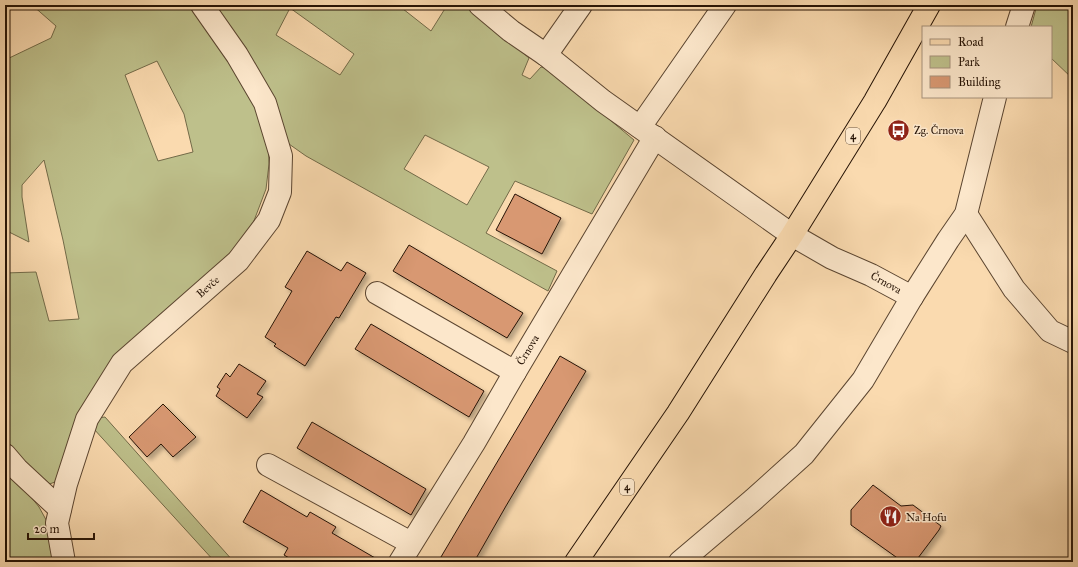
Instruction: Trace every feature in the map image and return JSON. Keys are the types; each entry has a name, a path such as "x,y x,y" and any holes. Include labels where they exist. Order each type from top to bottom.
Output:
{"main road":[{"name":"4","path":"576,562 678,413 792,235 875,101 929,5"}],"street":[{"name":"Bevče","path":"64,562 57,523 66,484 87,419 122,363 238,261 269,220 280,192 281,156 265,103 237,55 202,5"},
{"name":"Črnova","path":"480,5 511,31 546,55 603,101 792,235 832,258 871,275 912,297 966,214"},
{"path":"546,55 581,5"},
{"name":"Črnova","path":"400,562 474,443 515,372 647,132 725,5"},
{"path":"1017,26 1024,5"},
{"path":"995,98 966,214 1014,289 1050,331 1073,342"},
{"path":"377,293 515,372"},
{"path":"680,562 804,454 863,380 912,297"},
{"path":"5,455 17,469 60,509"},
{"path":"268,465 411,543"}],"green space":[{"path":"32,5 196,5 256,101 268,137 269,164 266,189 252,226 229,254 135,337 55,482 44,486 5,445 5,273 36,272 49,321 79,319 63,240 44,160 22,185 22,197 29,242 9,232 5,222 5,60 51,38 56,26","holes":["157,61 184,114 193,152 158,161 125,75"]},
{"path":"222,5 398,5 431,31 446,7 445,5 466,5 529,58 522,75 530,79 541,67 549,69 634,140 592,214 515,181 486,233 557,271 548,291 306,156 289,144 219,12","holes":["290,8 354,54 340,75 276,35","425,135 489,167 467,205 404,169"]},
{"path":"1037,5 1073,5 1073,79 1052,59 1052,26 1031,26"},
{"path":"105,417 234,562 215,562 93,428 97,418"},
{"path":"5,464 39,507 50,527 54,562 5,562"}],"building":[{"path":"515,194 561,218 542,254 496,230"},
{"path":"409,245 523,313 507,338 393,271"},
{"path":"307,251 341,271 347,262 366,273 339,318 336,317 305,366 274,346 276,344 265,337 292,291 285,287"},
{"path":"371,324 484,391 469,417 355,349"},
{"path":"560,356 586,371 474,562 438,562"},
{"path":"239,364 266,381 257,394 263,397 247,418 216,396 220,389 217,387 226,373 230,377"},
{"path":"163,404 196,437 173,457 161,444 147,457 129,437"},
{"path":"312,422 426,489 411,515 297,448"},
{"name":"Na Hofu","path":"873,485 901,506 913,505 941,526 915,562 903,562 851,525 851,510"},
{"path":"261,490 307,517 310,512 336,527 332,533 382,562 296,562 284,555 288,548 243,522"}],"place":[{"name":"Zg. Črnova","path":"898,130"},
{"name":"Na Hofu","path":"890,517"}]}
